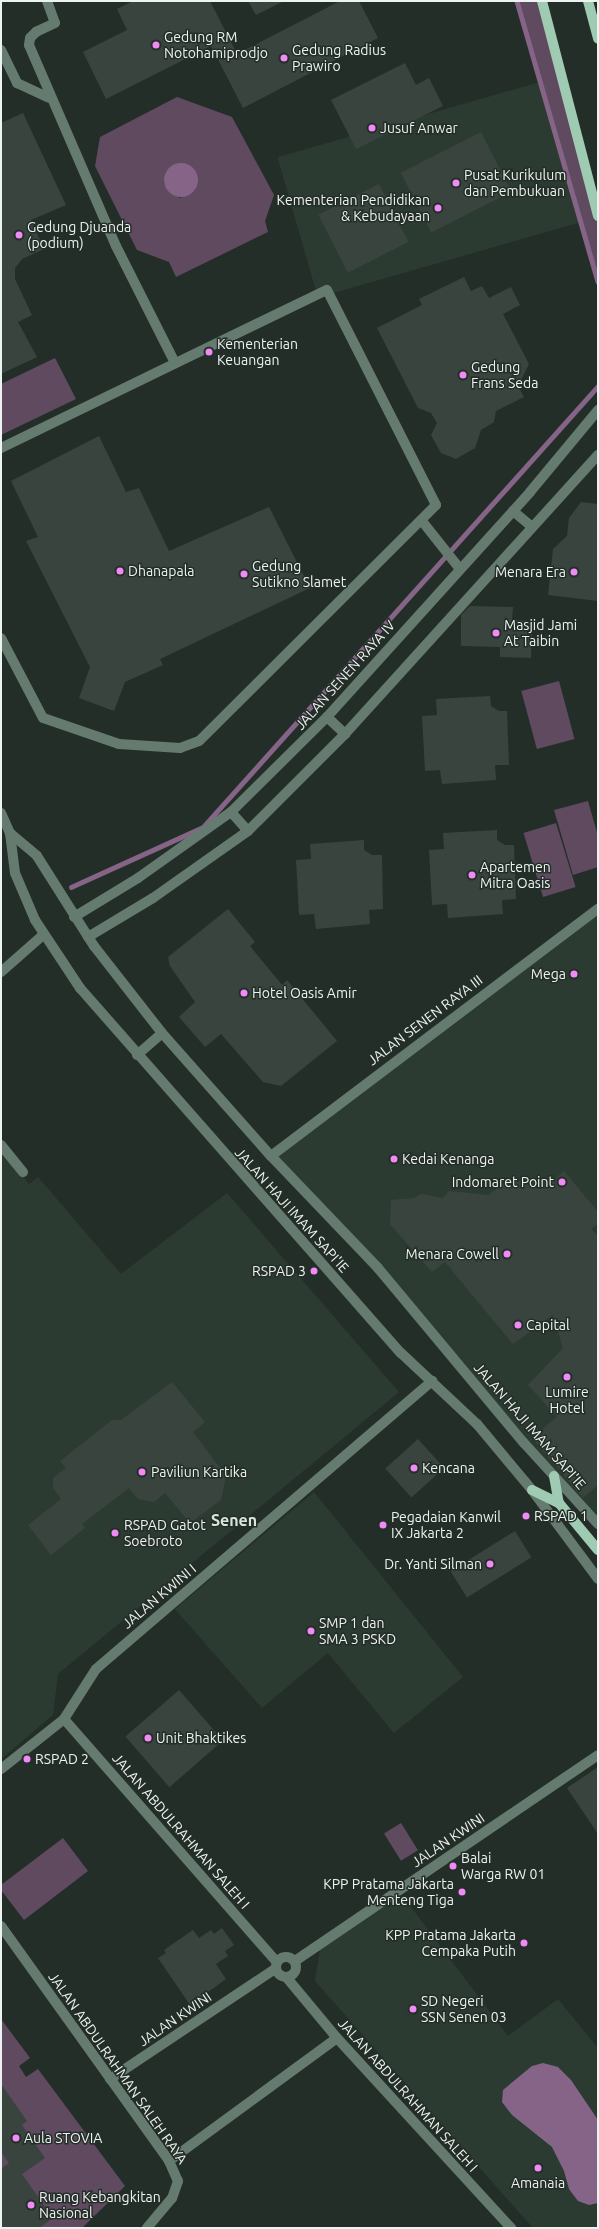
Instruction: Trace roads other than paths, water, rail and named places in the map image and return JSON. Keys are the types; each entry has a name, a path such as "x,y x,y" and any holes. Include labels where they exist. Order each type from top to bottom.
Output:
{"main road":[{"path":"542,1 598,216"},
{"path":"588,1 596,25 598,38"},
{"path":"554,1476 559,1503"},
{"path":"532,1490 559,1503 598,1550"}],"street":[{"path":"47,1 55,23 36,32 30,38 28,45 49,98 116,246 176,363"},
{"path":"1,50 17,83 49,98"},
{"path":"1,448 327,290 436,505 422,521 199,741 180,748 119,744 43,718 1,638"},
{"name":"JALAN SENEN RAYA IV","path":"74,917 138,878 231,812 327,718 513,510 598,410"},
{"path":"88,937 153,898 248,831 345,734 531,526 598,455"},
{"path":"513,510 531,526"},
{"path":"422,521 460,569"},
{"path":"327,718 345,734"},
{"path":"231,812 248,831"},
{"name":"JALAN HAJI IMAM SAPI'IE","path":"1,813 10,833 15,873 43,935 80,988 137,1055 401,1353 477,1424 532,1490 598,1579"},
{"name":"JALAN HAJI IMAM SAPI'IE","path":"10,833 37,856 88,937 162,1033 271,1156 381,1272 554,1476 598,1524"},
{"name":"JALAN SENEN RAYA III","path":"271,1156 598,909"},
{"path":"1,972 43,935"},
{"path":"137,1055 162,1033"},
{"path":"1,1145 23,1172"},
{"name":"JALAN KWINI I","path":"64,1719 96,1669 432,1381"},
{"path":"1,1769 64,1719"},
{"name":"JALAN ABDULRAHMAN SALEH I","path":"64,1719 276,1965"},
{"name":"JALAN KWINI","path":"295,1961 598,1755"},
{"name":"JALAN ABDULRAHMAN SALEH RAYA","path":"1,1926 169,2161 178,2181 172,2198 148,2228"},
{"path":"282,1957 295,1961 297,1968 294,1975 287,1978 280,1976 276,1965 282,1957"},
{"name":"JALAN KWINI","path":"110,2079 276,1965"},
{"name":"JALAN ABDULRAHMAN SALEH I","path":"287,1978 337,2038 510,2228"},
{"path":"169,2161 337,2038"}],"waterway":[{"path":"517,1 598,282"},
{"path":"71,887 203,827 598,386"}],"place":[{"name":"Gedung RM Notohamiprodjo","path":"156,45"},
{"name":"Gedung Radius Prawiro","path":"284,58"},
{"name":"Jusuf Anwar","path":"372,128"},
{"name":"Pusat Kurikulum dan Pembukuan","path":"456,183"},
{"name":"Kementerian Pendidikan & Kebudayaan","path":"438,208"},
{"name":"Gedung Djuanda (podium)","path":"19,235"},
{"name":"Kementerian Keuangan","path":"209,352"},
{"name":"Gedung Frans Seda","path":"463,375"},
{"name":"Dhanapala","path":"120,571"},
{"name":"Menara Era","path":"574,572"},
{"name":"Gedung Sutikno Slamet","path":"244,574"},
{"name":"Masjid Jami At Taibin","path":"496,633"},
{"name":"Apartemen Mitra Oasis","path":"472,875"},
{"name":"Mega","path":"574,974"},
{"name":"Hotel Oasis Amir","path":"244,993"},
{"name":"Kedai Kenanga","path":"394,1159"},
{"name":"Indomaret Point","path":"562,1182"},
{"name":"Menara Cowell","path":"507,1254"},
{"name":"RSPAD 3","path":"314,1271"},
{"name":"Capital","path":"518,1325"},
{"name":"Lumire Hotel","path":"567,1377"},
{"name":"Kencana","path":"414,1468"},
{"name":"Paviliun Kartika","path":"142,1472"},
{"name":"RSPAD 1","path":"526,1516"},
{"name":"Pegadaian Kanwil IX Jakarta 2","path":"383,1525"},
{"name":"RSPAD Gatot Soebroto","path":"115,1533"},
{"name":"Dr. Yanti Silman","path":"490,1564"},
{"name":"SMP 1 dan SMA 3 PSKD","path":"311,1631"},
{"name":"Unit Bhaktikes","path":"148,1738"},
{"name":"RSPAD 2","path":"27,1759"},
{"name":"Balai Warga RW 01","path":"453,1866"},
{"name":"KPP Pratama Jakarta Menteng Tiga","path":"462,1892"},
{"name":"KPP Pratama Jakarta Cempaka Putih","path":"524,1943"},
{"name":"SD Negeri SSN Senen 03","path":"413,2009"},
{"name":"Aula STOVIA","path":"16,2138"},
{"name":"Amanaia","path":"538,2168"},
{"name":"Ruang Kebangkitan Nasional","path":"31,2205"}],"district":[{"name":"Senen","path":"234,1520"}]}
